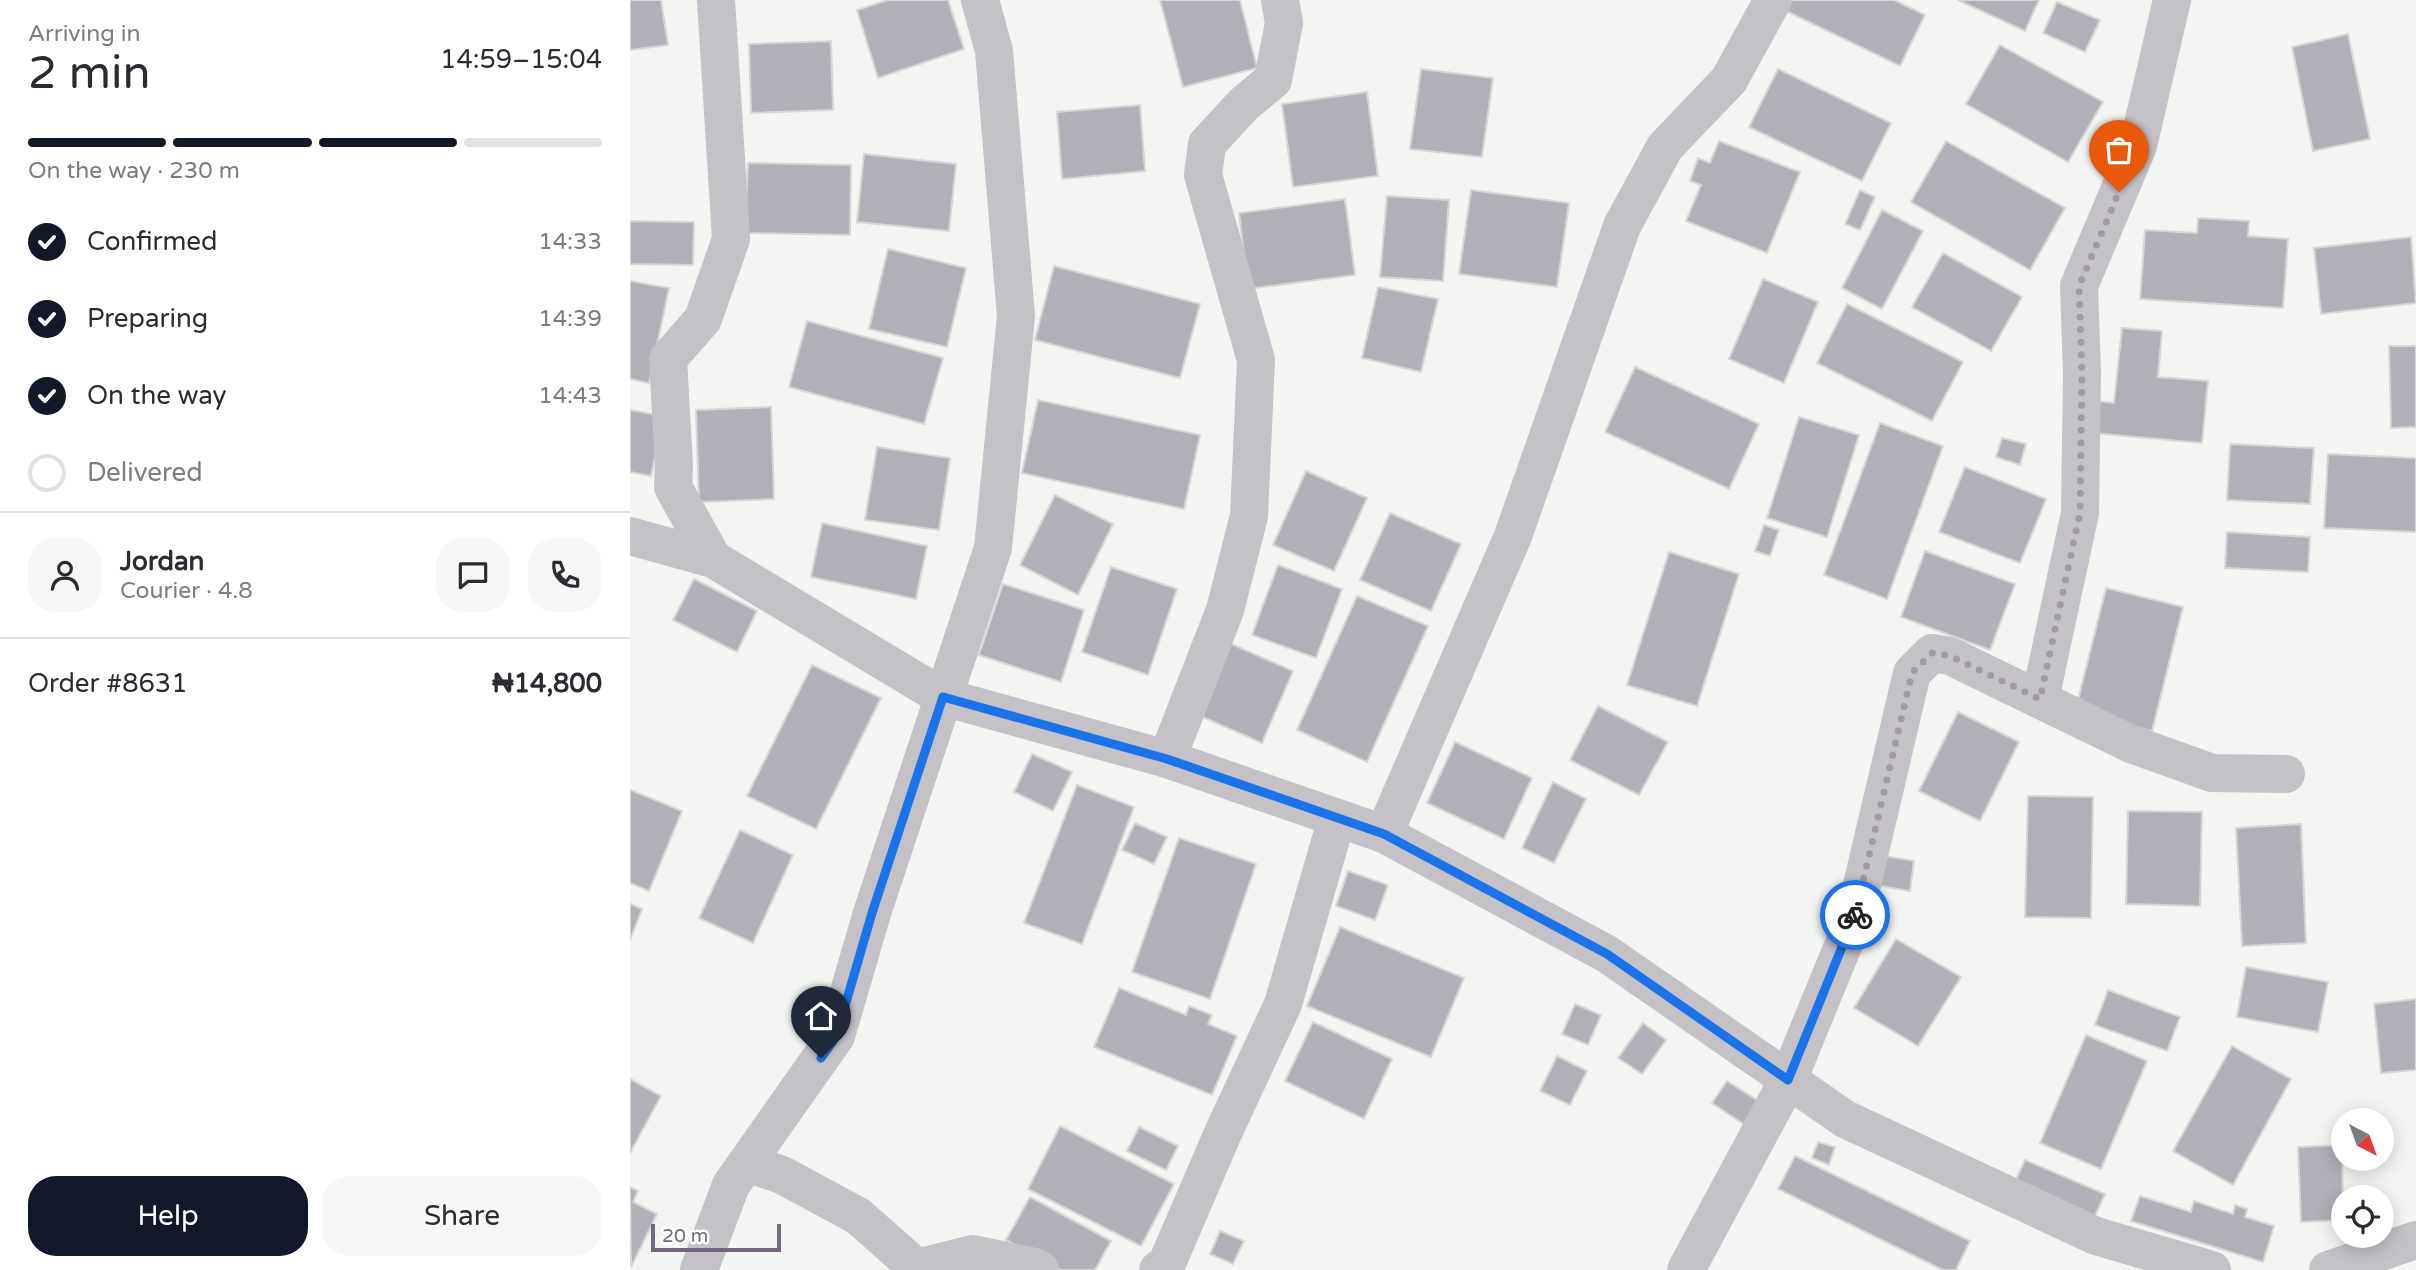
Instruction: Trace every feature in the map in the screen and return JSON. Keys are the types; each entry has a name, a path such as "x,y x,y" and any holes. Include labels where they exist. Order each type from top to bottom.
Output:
{"street":[{"path":"713,559 673,487 668,359 703,319 731,239 716,0"},
{"path":"699,1270 731,1185 836,1037 872,913 993,548 1016,316 994,51 980,0"},
{"path":"1167,759 1225,610 1249,516 1255,360 1203,175 1207,144 1244,104 1273,80 1284,23 1280,0"},
{"path":"1384,834 1513,536 1622,226 1665,147 1729,80 1773,0"},
{"path":"2040,699 2080,513 2082,373 2079,286 2138,146 2172,0"},
{"path":"630,536 713,559 943,697 1167,759 1384,834 1607,954 1845,1119 2096,1236 2212,1270"},
{"path":"1686,1270 1788,1080 1854,919 1912,673 1932,653 1950,656 2131,744 2212,772 2286,774"},
{"path":"1158,1270 1167,1263 1283,1004 1338,818"},
{"path":"747,1163 782,1175 858,1216 917,1268 973,1254 1040,1270"},
{"path":"2328,1270 2416,1240"}],"building":[{"path":"630,0 661,0 668,45 630,50"},
{"path":"888,0 948,0 964,49 878,78 857,10"},
{"path":"1160,0 1240,0 1257,68 1183,87"},
{"path":"1786,0 1894,0 1925,15 1900,66 1782,9"},
{"path":"1958,0 2039,0 2025,31"},
{"path":"2057,2 2100,20 2085,52 2043,33"},
{"path":"2348,34 2370,139 2313,151 2292,47"},
{"path":"831,41 833,110 751,113 749,44"},
{"path":"2000,45 2103,102 2068,162 1966,104"},
{"path":"1421,69 1493,78 1482,157 1410,149"},
{"path":"1778,69 1891,123 1862,181 1749,127"},
{"path":"1367,92 1378,176 1293,187 1282,104"},
{"path":"1140,105 1145,171 1062,179 1057,112"},
{"path":"1719,141 1800,172 1767,253 1686,221 1701,185 1690,181 1698,158 1710,163"},
{"path":"1946,141 2065,208 2030,270 1911,202"},
{"path":"864,154 956,164 949,231 857,222"},
{"path":"748,163 851,165 850,235 745,233"},
{"path":"1471,190 1569,203 1557,287 1459,274"},
{"path":"1860,190 1875,197 1860,230 1845,224"},
{"path":"1387,196 1449,200 1443,281 1380,277"},
{"path":"1345,199 1355,275 1248,289 1239,213"},
{"path":"1882,210 1923,231 1882,309 1842,288"},
{"path":"2198,218 2249,221 2248,236 2288,239 2283,308 2140,299 2145,230 2197,233"},
{"path":"630,221 694,222 693,265 630,264"},
{"path":"2411,237 2416,303 2321,314 2314,248"},
{"path":"888,249 966,268 947,347 869,329"},
{"path":"1943,253 2022,297 1991,351 1912,307"},
{"path":"1054,266 1200,304 1180,378 1035,340"},
{"path":"1763,279 1818,302 1784,383 1729,359"},
{"path":"630,281 669,288 649,383 630,379"},
{"path":"1378,287 1438,299 1421,372 1362,358"},
{"path":"1847,304 1963,362 1932,421 1817,363"},
{"path":"807,321 943,358 924,424 789,387"},
{"path":"2122,328 2162,331 2158,377 2208,381 2202,443 2093,433 2095,401 2114,403"},
{"path":"2389,346 2416,346 2416,427 2391,428"},
{"path":"1635,367 1759,424 1729,489 1605,432"},
{"path":"1038,400 1200,435 1184,509 1022,473"},
{"path":"771,407 774,499 699,502 696,410"},
{"path":"630,410 664,416 651,476 630,472"},
{"path":"1799,417 1859,435 1827,537 1767,518"},
{"path":"1880,423 1943,446 1887,599 1824,575"},
{"path":"2002,438 2026,444 2020,465 1996,457"},
{"path":"2230,444 2314,448 2310,504 2227,500"},
{"path":"877,447 950,458 939,530 865,520"},
{"path":"2328,454 2416,458 2416,532 2324,528"},
{"path":"1965,467 2046,499 2020,563 1939,532"},
{"path":"1306,471 1367,498 1334,571 1273,545"},
{"path":"1055,495 1113,524 1078,595 1020,565"},
{"path":"1390,513 1461,544 1431,611 1360,580"},
{"path":"822,523 927,546 916,599 811,577"},
{"path":"1764,525 1779,530 1770,556 1755,551"},
{"path":"2227,532 2310,537 2308,572 2225,568"},
{"path":"1925,551 2015,584 1990,650 1901,617"},
{"path":"1669,552 1739,574 1697,706 1627,685"},
{"path":"1278,565 1342,589 1316,658 1252,635"},
{"path":"1111,567 1177,589 1148,675 1082,652"},
{"path":"694,579 757,611 737,652 673,620"},
{"path":"1003,584 1084,610 1061,682 979,655"},
{"path":"2106,588 2183,607 2152,731 2075,712"},
{"path":"1357,596 1428,626 1367,762 1297,730"},
{"path":"1220,639 1293,671 1262,743 1189,711"},
{"path":"812,665 881,698 816,829 747,796"},
{"path":"1598,706 1668,742 1639,795 1570,760"},
{"path":"1958,712 2019,742 1980,821 1919,791"},
{"path":"1455,742 1532,778 1504,839 1427,803"},
{"path":"1032,754 1072,772 1053,811 1014,792"},
{"path":"1553,782 1586,799 1554,863 1522,848"},
{"path":"1077,785 1134,807 1082,944 1024,923"},
{"path":"630,790 682,811 649,891 630,883"},
{"path":"2028,796 2093,797 2091,918 2025,917"},
{"path":"2128,811 2202,812 2200,906 2126,904"},
{"path":"1135,823 1167,837 1154,864 1122,850"},
{"path":"2301,824 2306,943 2242,946 2236,828"},
{"path":"740,830 793,855 753,943 699,918"},
{"path":"1179,838 1256,864 1210,999 1132,972"},
{"path":"1880,855 1914,861 1910,891 1874,885"},
{"path":"1348,871 1388,885 1375,920 1336,906"},
{"path":"630,904 642,909 630,940"},
{"path":"1340,927 1464,978 1431,1057 1307,1006"},
{"path":"1896,939 1961,977 1918,1046 1854,1008"},
{"path":"2246,967 2328,982 2318,1032 2237,1017"},
{"path":"1119,988 1186,1015 1189,1006 1212,1015 1208,1024 1237,1036 1212,1095 1094,1047"},
{"path":"2108,990 2180,1017 2167,1051 2095,1025"},
{"path":"2416,999 2416,1070 2381,1073 2374,1004"},
{"path":"1575,1004 1601,1015 1588,1045 1562,1034"},
{"path":"1313,1022 1392,1059 1364,1119 1285,1081"},
{"path":"1643,1023 1666,1040 1642,1074 1618,1058"},
{"path":"2086,1035 2147,1061 2101,1169 2040,1143"},
{"path":"2232,1046 2291,1079 2233,1185 2173,1151"},
{"path":"1557,1056 1587,1071 1570,1105 1540,1091"},
{"path":"630,1079 661,1096 630,1153"},
{"path":"1727,1081 1760,1102 1745,1125 1712,1103"},
{"path":"1060,1126 1174,1184 1141,1246 1028,1189"},
{"path":"1139,1127 1178,1146 1166,1170 1127,1151"},
{"path":"1818,1142 1835,1147 1829,1165 1812,1158"},
{"path":"2331,1146 2331,1171 2342,1171 2343,1185 2331,1185 2331,1221 2301,1222 2298,1147"},
{"path":"1795,1156 1970,1241 1956,1270 1943,1270 1778,1189"},
{"path":"2025,1160 2105,1194 2093,1220 2013,1186"},
{"path":"630,1187 638,1191 633,1202 657,1214 631,1267"},
{"path":"2140,1196 2191,1212 2194,1201 2233,1214 2235,1205 2247,1209 2245,1217 2274,1226 2263,1262 2131,1221"},
{"path":"1030,1197 1111,1241 1095,1270 1061,1270 1006,1240"},
{"path":"1220,1231 1244,1241 1233,1264 1210,1254"}],"way so far":[{"path":"1855,915 1912,673 1932,653 1950,656 2040,699 2080,513 2082,373 2079,286 2119,192"}],"route":[{"path":"821,1058 836,1037 872,913 943,697 1167,759 1384,834 1607,954 1788,1080 1855,915"}]}
